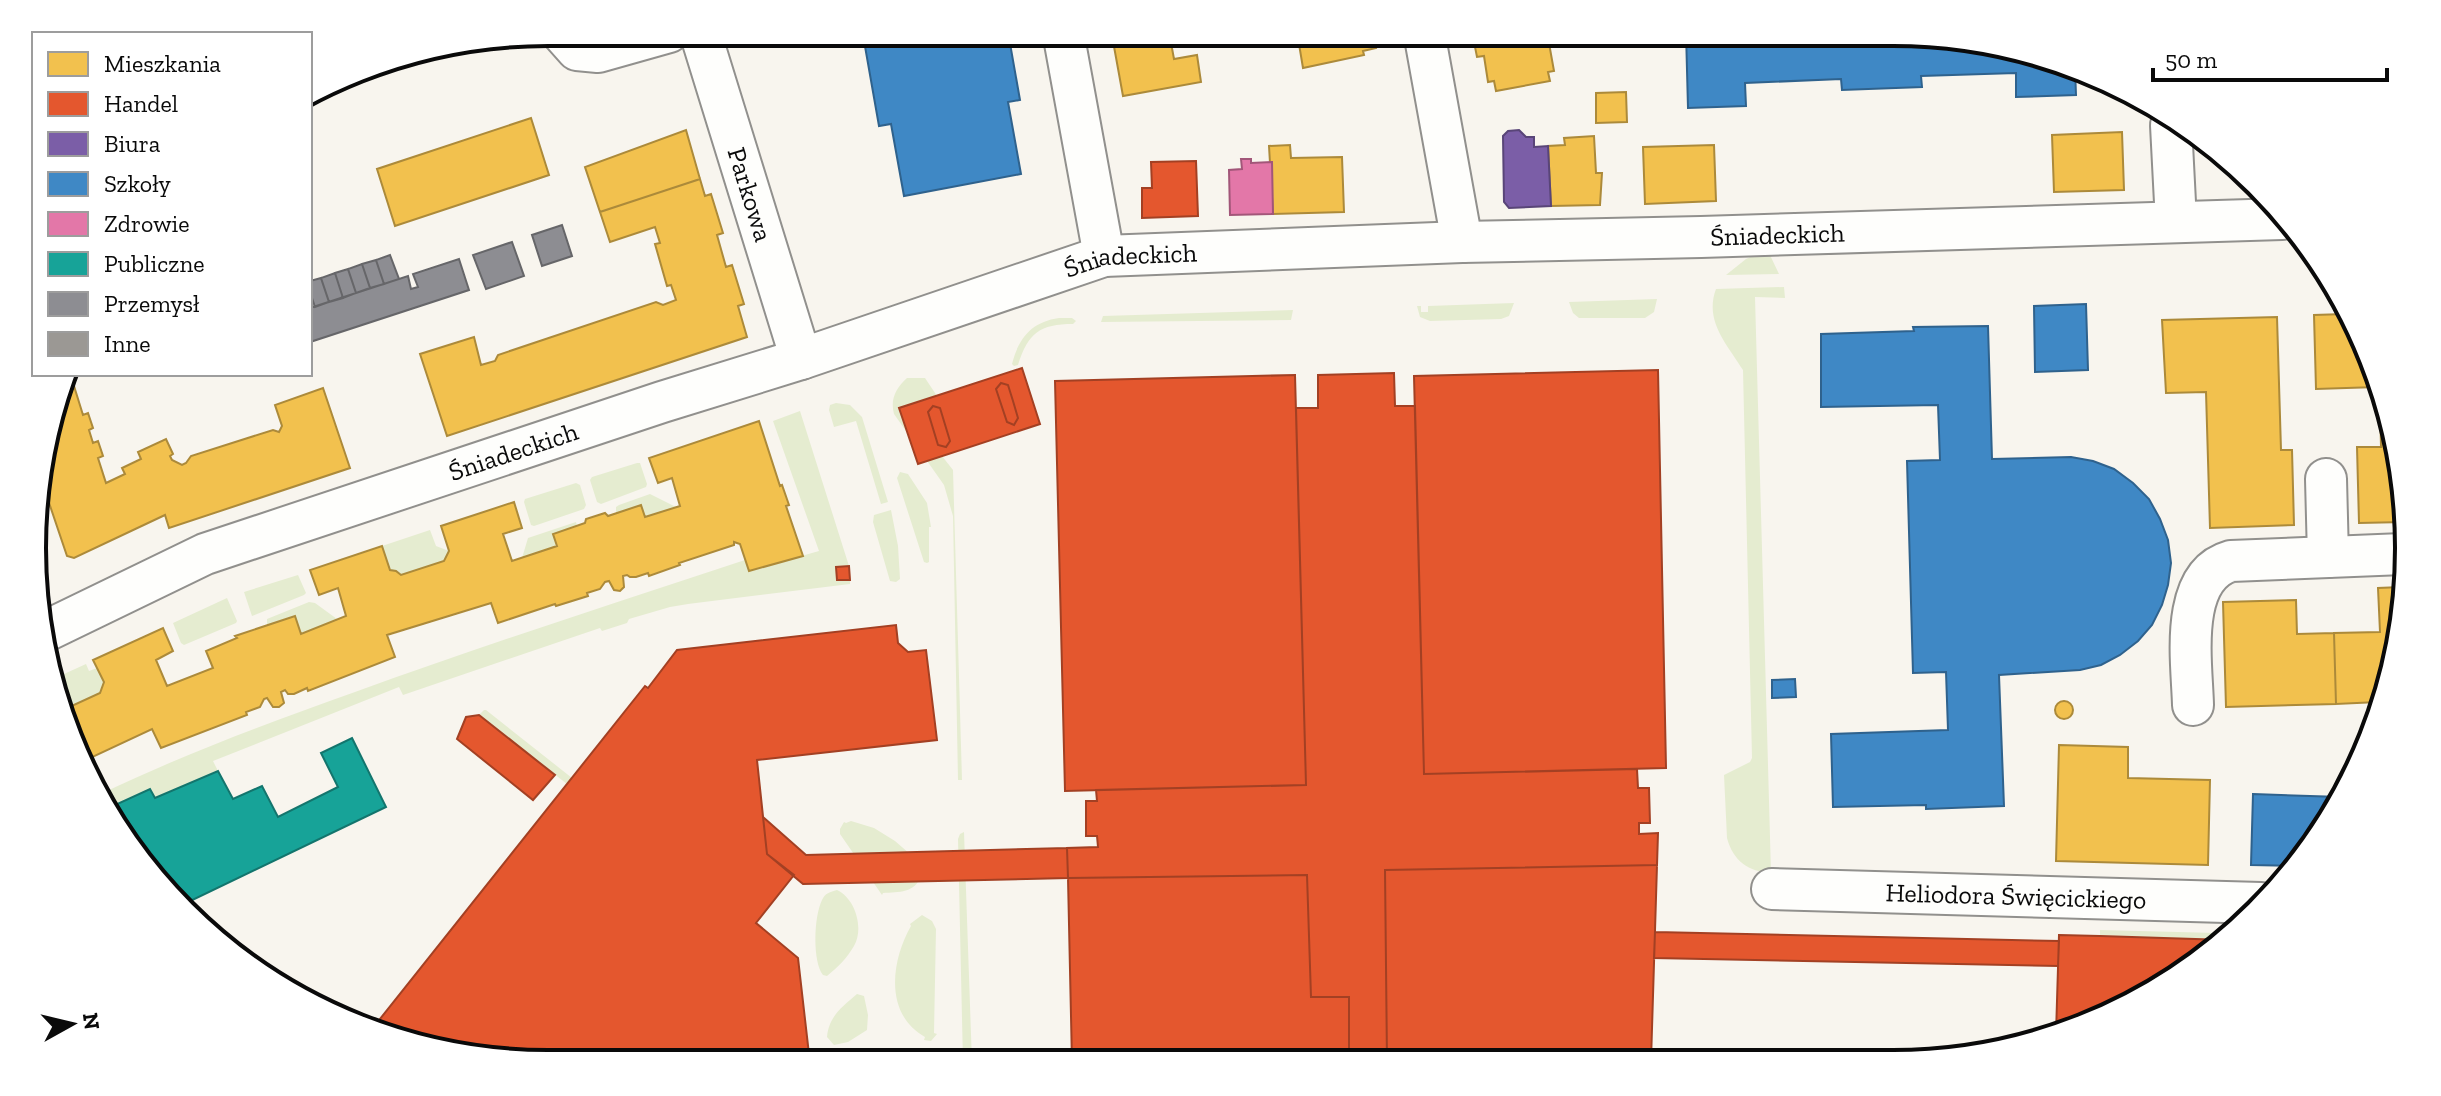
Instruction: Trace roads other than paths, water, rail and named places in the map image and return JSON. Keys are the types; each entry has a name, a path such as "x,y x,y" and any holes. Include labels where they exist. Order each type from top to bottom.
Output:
{"street":[{"path":"573,46 577,50 598,52 619,46"},
{"name":"Parkowa","path":"704,46 801,359"},
{"path":"1066,46 1104,256"},
{"path":"1427,46 1462,242"},
{"path":"2171,131 2176,222"},
{"name":"Śniadeckich","path":"53,628 205,554 801,359 1104,256 1462,242 2272,219"},
{"path":"2326,479 2328,557"},
{"path":"2193,705 2192,617 2203,583 2216,568 2231,561 2395,554"},
{"name":"Heliodora Święcickiego","path":"1772,889 2248,903"}]}
